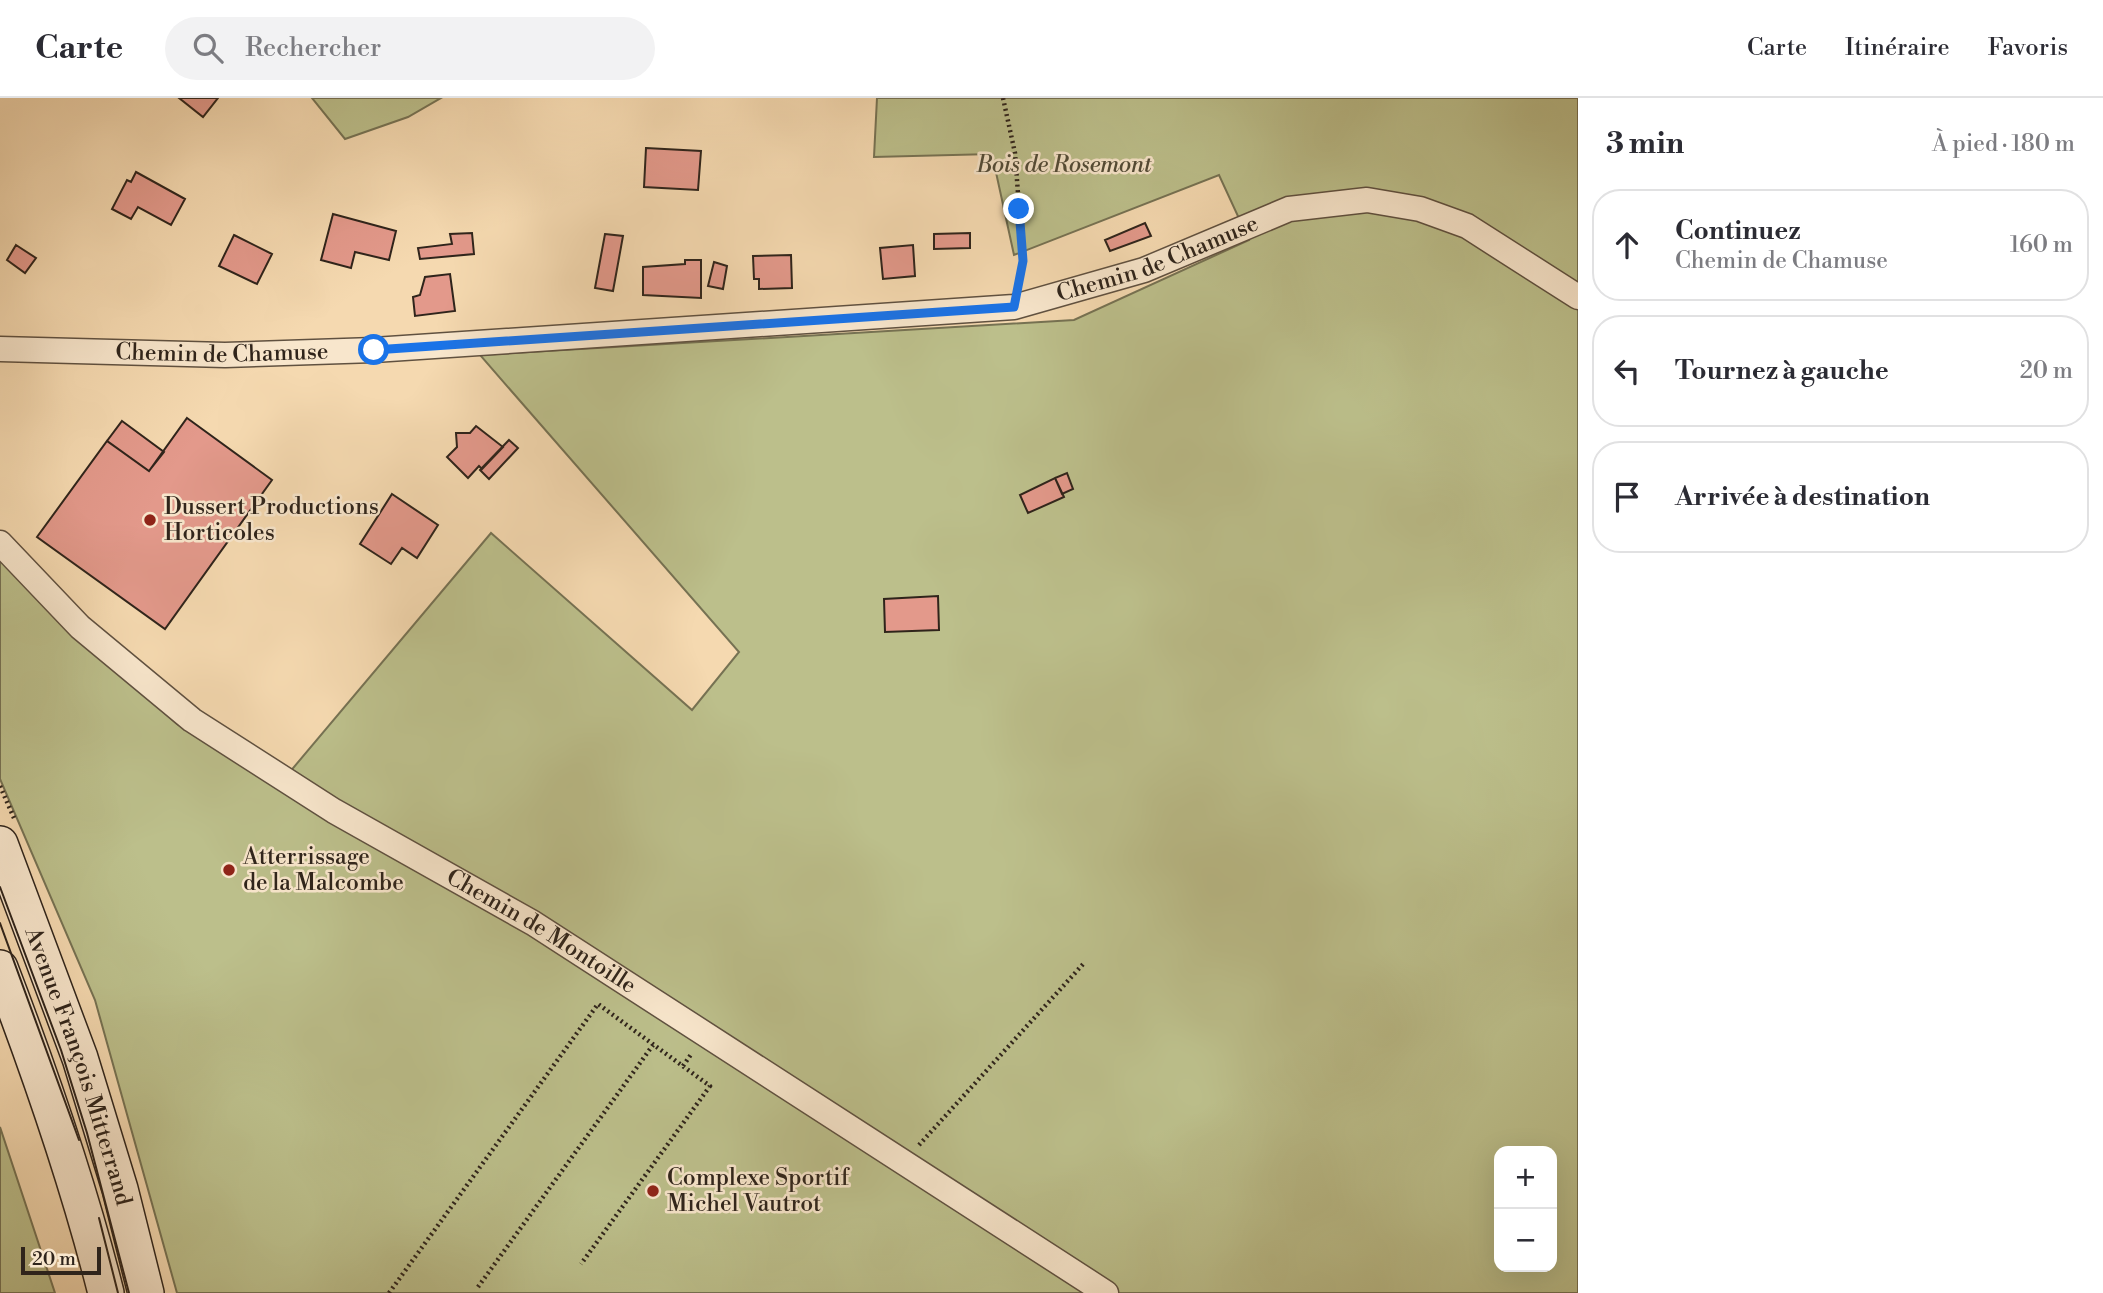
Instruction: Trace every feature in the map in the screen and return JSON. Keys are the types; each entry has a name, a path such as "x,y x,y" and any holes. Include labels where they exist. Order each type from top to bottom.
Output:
{"main road":[{"name":"Avenue François Mitterrand","path":"0,844 80,1058 120,1189 146,1293"},
{"name":"Avenue François Mitterrand","path":"0,968 40,1075 85,1211 106,1293"}],"street":[{"name":"Chemin de Chamuse","path":"0,349 225,355 374,350 1014,307 1144,270 1289,209 1367,200 1420,209 1466,226 1578,297"},
{"name":"Chemin de Montoille","path":"0,543 80,626 192,719 334,811 533,923 1106,1293"}],"path":[{"path":"1003,98 1015,153 1023,261 1014,307"},
{"path":"904,1162 1085,962"},
{"path":"389,1293 598,1004 710,1086 581,1264"},
{"path":"478,1287 653,1045"}],"green space":[{"path":"312,98 441,98 408,117 345,139"},
{"name":"Bois de Rosemont","path":"877,98 1578,98 1578,1293 177,1293 95,1000 0,779 0,555 76,634 177,724 278,786 491,533 692,710 739,652 480,355 1074,320 1249,240 1219,175 1014,255 992,154 874,157"},
{"path":"0,1127 55,1293 0,1293"}],"building":[{"path":"179,98 218,98 203,117"},
{"path":"646,148 701,151 698,190 644,187"},
{"path":"136,172 185,199 171,225 138,207 131,219 112,209 127,180 131,182"},
{"path":"333,214 396,231 389,260 355,252 351,268 321,260"},
{"path":"1145,223 1151,236 1110,251 1105,240"},
{"path":"472,233 474,254 420,259 418,248 452,244 450,234"},
{"path":"970,233 970,248 934,249 934,234"},
{"path":"605,234 623,236 613,291 595,288"},
{"path":"234,235 272,254 257,284 219,266"},
{"path":"16,245 36,258 25,273 7,260"},
{"path":"913,245 915,276 883,279 880,248"},
{"path":"791,255 792,288 759,289 759,279 754,279 753,256"},
{"path":"685,260 701,260 701,298 643,295 643,267 685,264"},
{"path":"714,262 727,266 723,289 708,286"},
{"path":"450,274 455,311 415,316 413,297 420,295 425,277"},
{"path":"187,418 272,480 165,629 37,537 107,441 149,471"},
{"path":"122,421 164,452 149,471 107,441"},
{"path":"476,426 503,447 482,469 479,466 468,478 447,457 457,447 456,433 470,433"},
{"path":"509,440 518,448 489,479 480,470"},
{"path":"1067,473 1073,489 1062,494 1055,478"},
{"path":"1055,478 1064,497 1028,513 1020,495"},
{"path":"392,494 438,525 417,558 402,548 391,564 360,544"},
{"path":"938,596 939,630 885,632 884,599"}],"tram line":[{"path":"0,887 61,1050 87,1133 129,1293"},
{"path":"0,923 79,1140"},
{"path":"99,1218 118,1293"}],"place":[{"name":"Dussert Productions Horticoles","path":"150,520"},
{"name":"Atterrissage de la Malcombe","path":"229,870"},
{"name":"Complexe Sportif Michel Vautrot","path":"653,1191"}],"route":[{"path":"374,350 1014,307 1023,261 1019,209"}]}
